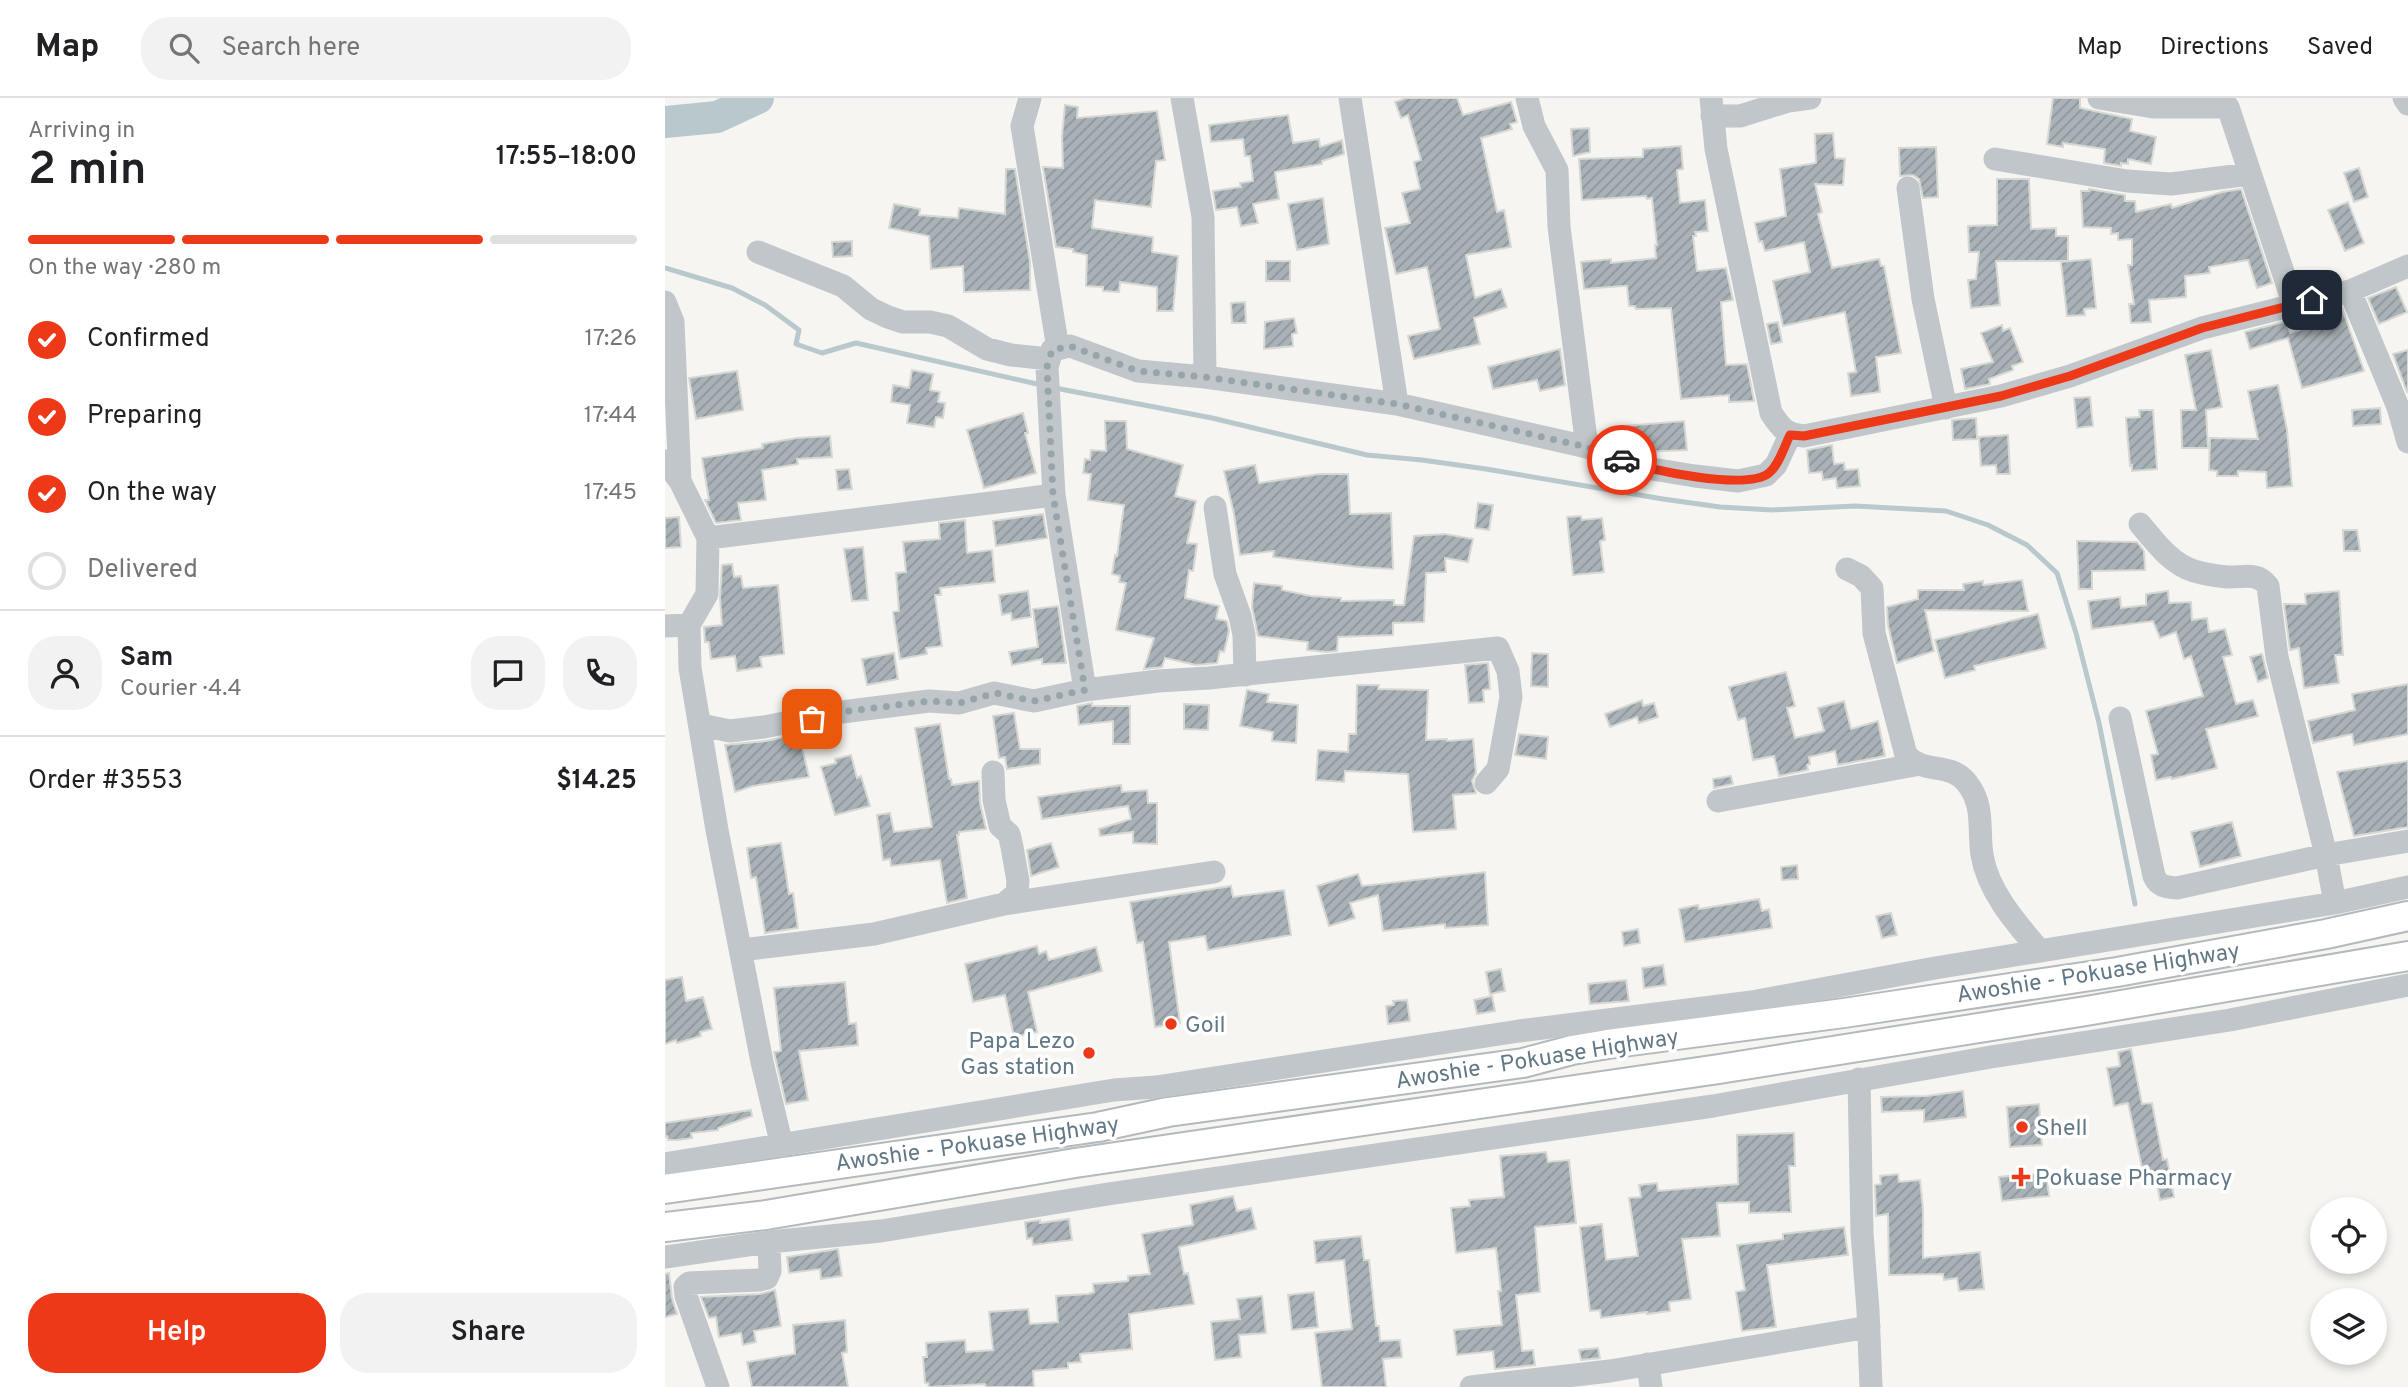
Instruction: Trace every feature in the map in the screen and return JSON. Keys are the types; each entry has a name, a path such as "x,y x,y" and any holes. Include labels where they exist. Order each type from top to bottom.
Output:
{"main road":[{"name":"Awoshie - Pokuase Highway","path":"678,1188 1098,1127 1168,1112 1523,1063 1571,1050 1608,1044 1844,1013 2117,972 2326,934 2408,916"},
{"name":"Awoshie - Pokuase Highway","path":"674,1226 766,1215 1075,1163 2087,1011 2408,956"},
{"path":"1607,1085 1608,1044"},
{"path":"674,1226 678,1188"}],"street":[{"path":"1030,98 1022,125 1053,354 1047,367 1053,495 1085,690"},
{"path":"1182,98 1203,218 1205,377"},
{"path":"1350,98 1397,404"},
{"path":"1527,98 1534,126 1557,170 1559,227 1587,447"},
{"path":"1810,98 1788,101 1740,116 1712,107 1716,149 1771,413 1782,430 1790,435 1804,436 1947,408 2058,379 2202,328 2350,290 2408,266"},
{"path":"2099,98 2153,107 2226,102 2294,305"},
{"path":"2404,98 2408,104"},
{"path":"1995,159 2127,181 2171,184 2250,174"},
{"path":"1908,188 1923,299 1947,408"},
{"path":"758,252 843,286 871,309 888,317 903,322 930,322 948,326 987,349 1011,355 1053,354 1070,346 1138,371 1205,377 1397,404 1587,447 1640,467 1738,481 1759,478 1771,471 1790,435"},
{"path":"2350,290 2398,407 2408,442"},
{"path":"665,302 673,323 680,481"},
{"path":"665,461 680,481 708,538 707,594 689,625 690,668 717,830 762,1062 782,1146"},
{"path":"708,538 1053,495"},
{"path":"1215,507 1225,574 1244,635 1245,675"},
{"path":"2140,524 2169,557 2192,571 2227,577 2254,576 2262,579 2268,586 2277,657 2326,855 2335,903"},
{"path":"1847,569 1861,576 1872,588 1874,633 1901,741 1906,755 1915,765"},
{"path":"665,626 689,625"},
{"path":"701,724 730,731 834,713 929,701 960,703 995,693 1034,701 1085,690 1158,681 1245,675 1498,648 1508,671 1511,697 1498,769 1486,783"},
{"path":"2120,718 2157,883 2165,887 2177,888 2326,855 2408,841"},
{"path":"1718,801 1915,765 1945,769 1958,774 1977,801 1981,814 1982,855 1991,883 2040,951"},
{"path":"993,772 994,800 1000,826 1009,834 1018,881 1017,893 1004,904"},
{"path":"741,950 874,934 1004,904 1214,872"},
{"path":"665,1164 1114,1090 1156,1087 1519,1031 1752,1002 2335,903 2408,887"},
{"path":"665,1256 881,1231 1121,1192 1713,1106 1859,1079 2230,1020 2408,985"},
{"path":"1859,1079 1862,1233 1871,1387"},
{"path":"718,1387 685,1287 689,1283 767,1278 770,1271 769,1242"},
{"path":"1471,1387 1648,1364 1869,1326"},
{"path":"1648,1364 1651,1387"}],"building":[{"path":"1406,98 1457,98 1463,115 1511,102 1517,122 1510,124 1512,129 1481,138 1497,212 1504,210 1511,247 1466,255 1475,298 1501,289 1507,307 1474,318 1480,344 1414,359 1408,336 1440,329 1427,267 1396,274 1385,228 1410,223 1402,193 1420,189 1414,162 1421,160 1408,115 1401,118 1395,102"},
{"path":"2053,98 2080,98 2080,108 2132,119 2130,131 2156,137 2151,164 2128,159 2128,164 2121,163 2121,166 2104,163 2105,149 2063,143 2063,147 2047,144"},
{"path":"1065,105 1078,107 1077,118 1157,111 1165,160 1156,161 1151,207 1095,200 1092,228 1153,237 1152,252 1178,256 1173,311 1157,311 1157,287 1120,282 1119,292 1086,286 1087,255 1073,252 1073,249 1056,247 1043,167 1063,168"},
{"path":"1288,115 1293,143 1319,139 1320,147 1342,140 1344,154 1322,161 1322,164 1275,172 1279,199 1253,204 1258,223 1241,226 1237,207 1216,210 1213,191 1241,187 1240,183 1253,181 1250,156 1245,156 1243,139 1211,142 1209,125"},
{"path":"1589,128 1590,152 1573,156 1571,129"},
{"path":"1833,133 1835,158 1845,159 1843,185 1815,184 1822,212 1818,214 1832,268 1879,259 1881,266 1884,266 1901,353 1876,357 1880,392 1851,396 1848,373 1856,372 1845,312 1783,326 1773,281 1810,272 1804,242 1765,251 1762,241 1759,242 1755,223 1786,216 1780,169 1816,163 1815,134"},
{"path":"1681,146 1683,169 1677,170 1680,203 1705,200 1708,231 1695,232 1696,236 1693,236 1697,271 1726,268 1733,300 1721,302 1726,365 1747,364 1754,401 1729,402 1729,395 1681,399 1671,308 1636,309 1635,306 1629,306 1627,286 1584,289 1581,262 1611,259 1611,263 1656,258 1657,245 1652,198 1647,199 1646,196 1582,200 1579,159 1643,157 1643,149"},
{"path":"1936,147 1938,197 1923,198 1919,179 1913,175 1900,176 1899,148"},
{"path":"2359,168 2368,197 2354,202 2344,173"},
{"path":"1006,169 1015,169 1030,262 1030,290 964,292 963,266 931,269 929,236 889,228 894,204 920,209 919,215 958,218 959,208 1005,214"},
{"path":"1997,179 2029,179 2031,229 2056,228 2056,236 2068,236 2068,261 1996,261 2000,305 1971,308 1968,280 1976,279 1979,252 1969,252 1968,226 1997,225"},
{"path":"2089,189 2125,195 2125,201 2135,201 2136,212 2171,204 2172,208 2222,192 2241,189 2272,283 2257,288 2248,260 2209,267 2210,273 2185,276 2186,297 2149,300 2151,322 2131,323 2129,304 2134,304 2128,265 2132,265 2132,239 2118,240 2118,233 2111,234 2111,228 2083,227 2081,191"},
{"path":"1323,198 1329,244 1297,250 1288,204"},
{"path":"2348,202 2364,243 2345,251 2328,210"},
{"path":"852,241 852,256 833,257 832,242"},
{"path":"2091,259 2096,308 2084,309 2085,315 2067,316 2061,262"},
{"path":"1266,261 1290,261 1290,281 1266,281"},
{"path":"2396,287 2407,312 2379,324 2368,298"},
{"path":"1245,302 1246,323 1232,323 1231,303"},
{"path":"2342,308 2364,371 2302,388 2288,338 2250,349 2245,332 2287,321 2290,333 2335,319 2332,310"},
{"path":"1294,318 1297,333 1292,334 1293,346 1264,349 1265,322"},
{"path":"1778,322 1782,342 1771,344 1767,324"},
{"path":"2002,325 2003,331 2010,328 2023,362 2012,366 2013,370 1989,379 1990,384 1965,389 1961,369 1993,362 1981,333"},
{"path":"1560,349 1565,385 1540,391 1537,380 1493,389 1488,367"},
{"path":"2211,350 2222,407 2206,410 2208,448 2182,448 2181,410 2196,410 2185,355"},
{"path":"2408,350 2408,391 2407,392 2393,354"},
{"path":"912,370 933,374 930,390 940,392 938,402 945,403 943,418 936,417 934,427 907,423 910,405 891,402 893,385 909,388"},
{"path":"737,371 743,410 696,419 689,378"},
{"path":"2278,385 2287,430 2292,486 2267,488 2266,472 2238,471 2238,476 2217,476 2217,471 2209,470 2210,438 2258,439 2248,391"},
{"path":"2090,397 2093,426 2077,428 2074,398"},
{"path":"2380,408 2381,424 2353,426 2352,410"},
{"path":"2139,410 2153,410 2157,469 2132,471 2132,465 2130,466 2126,418 2140,417"},
{"path":"1023,413 1028,433 1025,433 1036,473 984,488 967,430"},
{"path":"1976,418 1977,439 1953,440 1952,420"},
{"path":"1105,421 1126,421 1127,449 1183,465 1175,496 1196,501 1187,543 1197,544 1193,571 1189,570 1185,598 1219,606 1216,619 1227,621 1229,631 1224,652 1220,651 1217,663 1196,665 1165,658 1162,667 1144,669 1154,638 1116,630 1126,583 1119,582 1120,576 1112,574 1124,505 1088,500 1091,474 1083,473 1085,459 1090,460 1091,450 1106,451"},
{"path":"1684,421 1687,450 1641,452 1632,449 1631,440 1612,442 1611,427"},
{"path":"2008,435 2010,474 1997,474 1996,465 1981,466 1979,437"},
{"path":"830,436 832,457 797,459 798,464 762,470 766,500 738,503 741,520 716,523 705,500 709,500 702,458 763,448 762,444"},
{"path":"1832,445 1834,464 1844,463 1845,470 1858,469 1860,486 1837,488 1836,478 1823,480 1822,472 1809,473 1807,450"},
{"path":"1255,465 1259,483 1320,474 1348,474 1350,514 1391,513 1393,569 1273,557 1274,551 1240,555 1224,471"},
{"path":"849,469 852,489 838,490 836,470"},
{"path":"1478,503 1493,505 1489,530 1475,528"},
{"path":"1043,514 1047,538 996,546 993,521"},
{"path":"1581,516 1582,520 1602,518 1605,540 1600,541 1604,572 1573,575 1567,517"},
{"path":"679,517 681,547 665,548 665,518"},
{"path":"965,520 967,553 992,550 995,582 940,588 941,595 935,595 942,646 926,648 927,654 900,659 893,612 899,611 896,573 906,572 903,542 940,539 939,523"},
{"path":"2343,530 2357,530 2360,551 2344,551"},
{"path":"1445,534 1473,539 1468,562 1445,558 1446,572 1426,573 1424,622 1393,623 1393,635 1338,637 1337,651 1326,652 1307,650 1308,642 1258,636 1252,607 1254,583 1282,586 1282,590 1311,596 1341,598 1341,601 1394,600 1394,605 1404,605 1414,536"},
{"path":"2077,541 2137,542 2144,551 2145,570 2092,571 2092,589 2079,589"},
{"path":"863,547 868,600 852,601 844,549"},
{"path":"732,564 734,577 741,576 743,588 778,585 784,654 760,657 762,667 737,671 735,656 711,659 709,642 705,642 704,627 722,625 722,565"},
{"path":"2022,580 2028,611 1925,610 1934,651 1897,663 1888,625 1887,607 1918,599 1918,590 1964,590 1963,584 1983,581 1983,585"},
{"path":"1028,591 1031,617 1012,620 1011,613 1002,615 999,595"},
{"path":"2168,591 2169,603 2191,602 2192,620 2207,618 2209,632 2225,629 2232,655 2223,657 2236,704 2253,700 2258,716 2206,729 2217,768 2172,779 2156,780 2151,755 2158,754 2146,711 2203,696 2191,656 2184,659 2176,632 2160,638 2153,621 2092,629 2088,601 2120,597 2121,608 2146,605 2146,594"},
{"path":"2339,591 2343,655 2335,655 2339,683 2304,688 2299,648 2290,650 2284,604 2306,604 2305,594"},
{"path":"1058,606 1066,663 1042,664 1042,659 1012,665 1009,652 1038,647 1033,609"},
{"path":"2038,614 2046,648 1974,666 1975,670 1945,678 1935,640"},
{"path":"894,653 898,679 867,685 862,659"},
{"path":"1532,653 1548,654 1548,687 1531,686"},
{"path":"2262,654 2268,678 2258,682 2250,657"},
{"path":"1488,663 1490,689 1483,690 1484,702 1469,703 1465,665"},
{"path":"1786,672 1795,706 1787,708 1795,738 1824,731 1818,708 1844,701 1851,729 1878,721 1885,756 1838,765 1835,751 1809,757 1808,770 1779,776 1774,756 1753,760 1745,718 1738,720 1729,687"},
{"path":"2408,684 2408,734 2354,745 2352,734 2313,743 2308,721 2355,710 2352,694"},
{"path":"1357,685 1379,685 1378,689 1428,690 1426,740 1473,739 1476,773 1472,781 1476,793 1453,795 1456,829 1413,832 1408,774 1345,771 1344,782 1316,780 1318,750 1348,752 1349,734 1356,734"},
{"path":"1247,690 1269,694 1267,702 1298,705 1296,743 1272,741 1273,732 1240,726"},
{"path":"1642,700 1643,706 1654,703 1658,717 1639,723 1637,717 1610,727 1605,714"},
{"path":"1092,703 1092,706 1130,706 1130,744 1113,744 1113,721 1079,725 1077,706"},
{"path":"1184,704 1209,705 1208,730 1184,729"},
{"path":"1014,713 1020,749 1040,749 1040,764 1007,769 1005,757 999,758 993,716"},
{"path":"940,724 949,779 952,785 979,781 980,803 986,829 959,832 957,835 967,898 947,903 940,860 891,866 890,859 883,860 877,815 890,813 894,832 932,827 915,728"},
{"path":"799,734 809,777 753,786 735,792 725,745"},
{"path":"1519,734 1548,737 1546,759 1515,755"},
{"path":"851,755 857,778 861,776 870,806 835,815 821,767 836,763 835,759"},
{"path":"2408,761 2408,827 2354,836 2337,772"},
{"path":"1731,776 1733,784 1714,788 1713,779"},
{"path":"1121,785 1122,792 1147,790 1148,803 1157,803 1157,844 1133,843 1133,832 1100,836 1099,829 1131,819 1128,806 1042,819 1038,797"},
{"path":"2232,822 2241,856 2200,867 2191,832"},
{"path":"781,843 789,894 793,893 798,928 765,933 756,877 751,878 747,848"},
{"path":"1051,843 1059,867 1031,876 1027,850"},
{"path":"1797,865 1798,879 1782,880 1781,867"},
{"path":"1485,872 1488,925 1445,928 1445,924 1383,931 1378,895 1350,903 1355,918 1329,926 1317,886 1358,874 1362,886"},
{"path":"1231,886 1233,897 1284,890 1291,935 1208,950 1205,936 1169,942 1180,1023 1155,1027 1143,942 1137,943 1130,902"},
{"path":"1759,899 1762,911 1769,909 1772,928 1685,942 1679,909 1698,905 1699,909"},
{"path":"1891,913 1897,935 1882,938 1876,916"},
{"path":"1638,929 1640,943 1624,946 1622,932"},
{"path":"1037,946 1039,954 1046,951 1049,960 1096,947 1102,971 1028,992 1037,1032 1014,1037 1005,995 973,1002 965,964"},
{"path":"1663,965 1666,985 1644,988 1642,968"},
{"path":"1501,969 1505,991 1490,994 1486,972"},
{"path":"682,977 686,1001 703,997 712,1029 700,1032 701,1036 665,1044 665,980"},
{"path":"1626,980 1629,1001 1590,1004 1588,984"},
{"path":"845,982 849,1024 856,1023 858,1045 799,1051 808,1100 786,1104 774,1052 781,1051 774,988"},
{"path":"1492,996 1495,1011 1477,1014 1474,1000"},
{"path":"1407,1000 1410,1021 1388,1024 1386,1006 1394,1005 1393,1001"},
{"path":"2131,1049 2142,1104 2152,1103 2163,1160 2167,1159 2174,1197 2160,1200 2157,1184 2146,1186 2128,1103 2114,1106 2107,1068 2120,1066 2118,1052"},
{"path":"1963,1091 1966,1117 1924,1122 1924,1110 1882,1112 1881,1097 1927,1096"},
{"path":"2039,1104 2042,1145 2010,1147 2007,1107"},
{"path":"751,1110 752,1116 718,1130 691,1133 692,1138 678,1140 668,1140 667,1136 665,1137 665,1123"},
{"path":"1794,1133 1795,1166 1789,1166 1791,1212 1749,1213 1749,1202 1717,1203 1720,1236 1682,1239 1691,1299 1669,1302 1670,1311 1647,1314 1601,1318 1600,1310 1590,1311 1580,1227 1602,1224 1606,1260 1638,1256 1629,1198 1641,1197 1639,1185 1657,1183 1658,1191 1738,1184 1737,1135"},
{"path":"1546,1152 1548,1162 1569,1160 1576,1223 1535,1227 1540,1292 1516,1295 1522,1351 1533,1350 1535,1365 1495,1369 1493,1351 1457,1355 1454,1330 1502,1325 1498,1291 1501,1291 1496,1248 1456,1253 1451,1208 1470,1206 1469,1200 1504,1197 1500,1156"},
{"path":"2046,1172 2049,1196 2002,1201 1999,1177"},
{"path":"1898,1174 1899,1182 1920,1180 1923,1258 1980,1252 1984,1289 1959,1291 1957,1278 1944,1280 1943,1274 1889,1275 1888,1214 1876,1216 1875,1185 1881,1184 1880,1176"},
{"path":"1233,1196 1237,1211 1251,1208 1256,1229 1179,1247 1194,1304 1129,1314 1132,1349 1080,1354 1081,1362 1068,1363 1068,1368 1033,1371 1034,1387 986,1387 985,1384 929,1387 928,1383 925,1383 923,1357 927,1357 926,1343 965,1340 966,1352 993,1350 989,1312 1028,1309 1030,1324 1058,1322 1056,1296 1088,1294 1094,1292 1093,1284 1128,1281 1128,1276 1150,1274 1142,1234 1193,1225 1190,1205"},
{"path":"1069,1219 1072,1240 1033,1245 1032,1238 1027,1239 1025,1222"},
{"path":"1844,1227 1848,1255 1767,1265 1776,1327 1742,1331 1736,1292 1745,1290 1737,1245 1783,1239 1783,1234"},
{"path":"1361,1236 1364,1260 1369,1260 1380,1341 1400,1340 1402,1357 1383,1359 1386,1387 1322,1387 1315,1333 1352,1329 1344,1260 1316,1263 1314,1241"},
{"path":"838,1249 842,1276 821,1279 820,1269 789,1273 787,1257"},
{"path":"669,1273 677,1314 665,1317 665,1274"},
{"path":"775,1290 781,1326 754,1331 756,1342 743,1345 741,1333 719,1337 716,1317 709,1318 701,1297 760,1294"},
{"path":"1314,1292 1318,1327 1292,1330 1288,1295"},
{"path":"1262,1296 1266,1333 1239,1335 1241,1357 1215,1360 1211,1322 1240,1319 1237,1299"},
{"path":"845,1320 847,1352 842,1353 848,1387 752,1387 747,1362 795,1354 793,1325"},
{"path":"1598,1348 1600,1358 1581,1360 1579,1350"}],"waterway":[{"path":"665,122 717,117 758,98"},
{"path":"665,268 732,288 765,305 799,330 796,344 822,353 856,343 1037,384"},
{"path":"1055,388 1212,418 1367,455 1486,469 1663,499 1720,507 1772,510 1855,506 1946,511 1988,525 2027,545 2057,573 2076,633 2099,723 2135,904"}],"way so far":[{"path":"812,719 834,713 929,701 960,703 995,693 1034,701 1085,690 1053,495 1047,367 1052,350 1070,346 1138,371 1205,377 1397,404 1587,447 1622,460"}],"place":[{"name":"Goil","path":"1171,1024"},
{"name":"Papa Lezo Gas station","path":"1089,1053"},
{"name":"Shell","path":"2022,1127"},
{"name":"Pokuase Pharmacy","path":"2021,1177"}],"route":[{"path":"1622,460 1640,467 1695,476 1738,481 1759,478 1776,465 1790,435 1804,436 2001,396 2070,376 2202,328 2312,300"}]}
